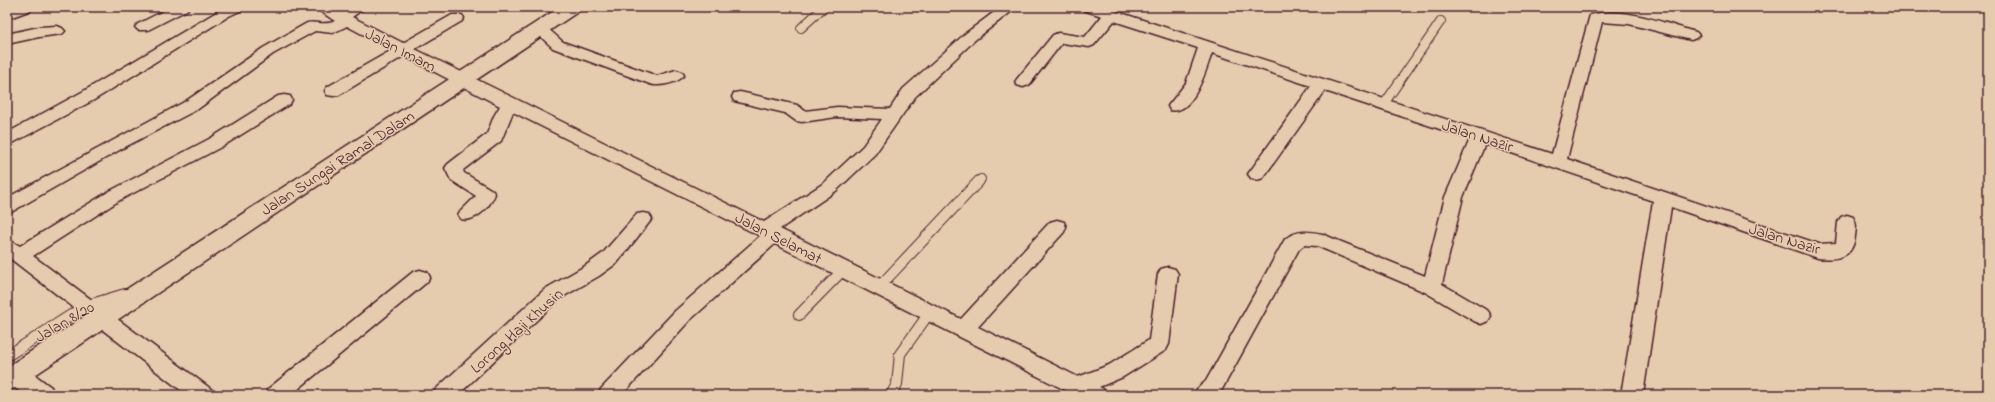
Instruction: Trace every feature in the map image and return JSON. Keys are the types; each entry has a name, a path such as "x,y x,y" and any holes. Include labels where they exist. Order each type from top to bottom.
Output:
{"street":[{"path":"7,15 26,7"},
{"path":"143,27 182,7"},
{"path":"7,140 88,96 224,13 237,7"},
{"name":"Jalan Imam","path":"320,7 462,80"},
{"path":"7,207 97,155 192,105 268,51 312,26 334,28 359,7"},
{"name":"Jalan Sungai Ramal Dalam","path":"92,312 147,287 539,28 574,7"},
{"path":"609,395 682,316 770,232 830,187 869,150 896,114 909,93 971,36 1010,7"},
{"name":"Jalan Nazir","path":"1088,7 1558,162 1818,251 1832,252 1841,250 1845,246 1847,222"},
{"path":"1023,82 1058,38 1089,42 1111,15"},
{"path":"1558,162 1596,18 1602,16 1624,19 1691,35"},
{"path":"332,91 457,18"},
{"path":"539,28 558,44 568,49 656,81 676,75"},
{"path":"7,39 28,34 57,31"},
{"path":"1176,106 1194,84 1206,46"},
{"name":"Jalan Selamat","path":"462,80 879,286 1086,392"},
{"path":"1256,174 1321,84"},
{"path":"740,97 791,109 802,116 837,112 896,114"},
{"path":"203,395 92,312 14,251 217,142 284,100"},
{"path":"467,214 484,199 486,194 457,176 454,168 495,137 502,116 510,103"},
{"path":"1432,287 1454,197 1480,136"},
{"path":"1632,395 1663,198"},
{"name":"Lorong Haji Khusin","path":"444,395 552,294 592,271 610,258 643,219"},
{"path":"964,329 1057,227"},
{"path":"1206,395 1213,387 1292,244 1298,239 1308,237 1322,242 1432,287 1481,316"},
{"path":"1086,392 1158,344 1168,274"},
{"path":"276,395 420,277"},
{"name":"Jalan 8/20","path":"10,370 92,312"},
{"path":"10,370 42,395"}],"lane":[{"path":"801,28 824,7"},
{"path":"1384,104 1441,21"},
{"path":"879,286 981,179"},
{"path":"799,315 844,269"},
{"path":"891,395 897,384 900,354 930,312"}]}
